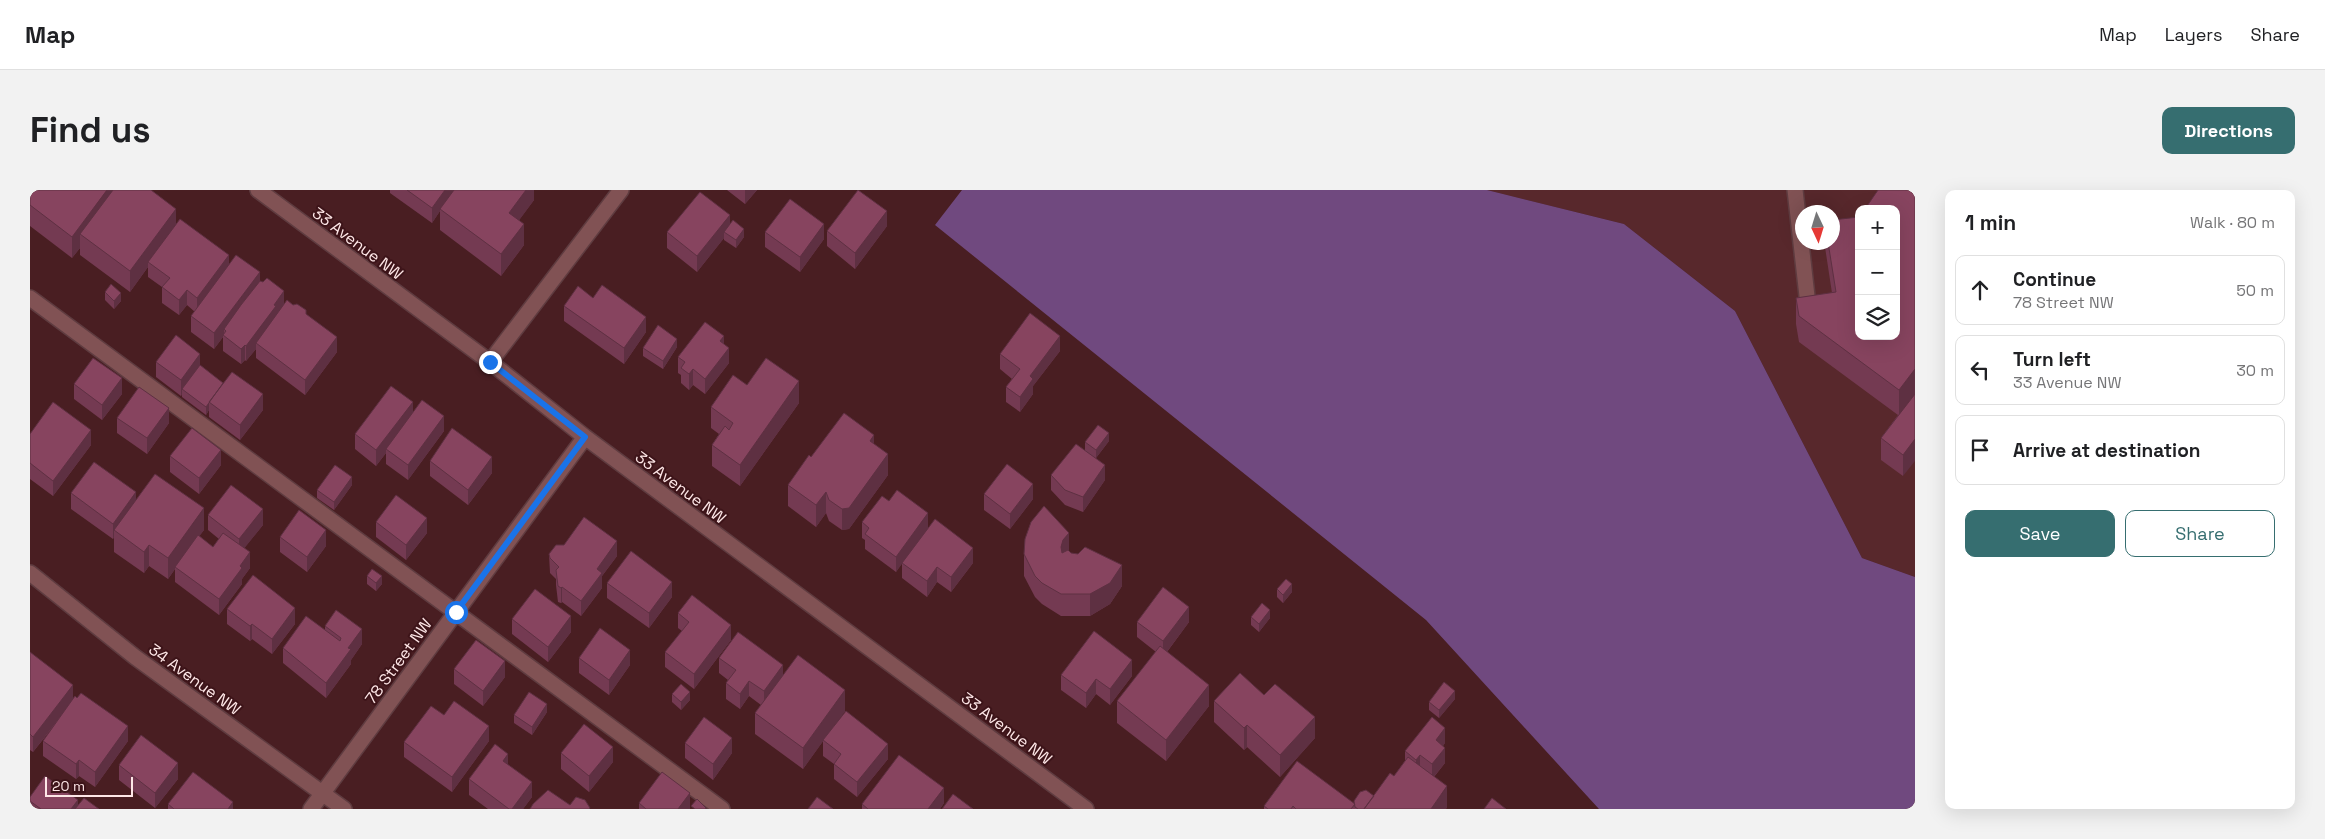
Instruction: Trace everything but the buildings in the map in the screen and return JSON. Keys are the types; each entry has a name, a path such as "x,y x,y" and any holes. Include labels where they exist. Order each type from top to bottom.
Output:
{"street":[{"name":"33 Avenue NW","path":"258,190 490,362 585,437 1086,809"},
{"path":"490,362 621,190"},
{"path":"1795,190 1808,305"},
{"path":"30,298 722,809"},
{"name":"78 Street NW","path":"311,809 585,437"},
{"name":"34 Avenue NW","path":"30,573 135,657 344,809"}],"shaded area":[{"path":"962,190 1487,190 1624,224 1735,311 1862,558 1915,577 1915,809 1599,809 1426,620 935,225"},
{"path":"1487,190 1915,190 1915,577 1862,558 1735,311 1624,224"}],"route":[{"path":"456,612 585,437 490,362"}]}
